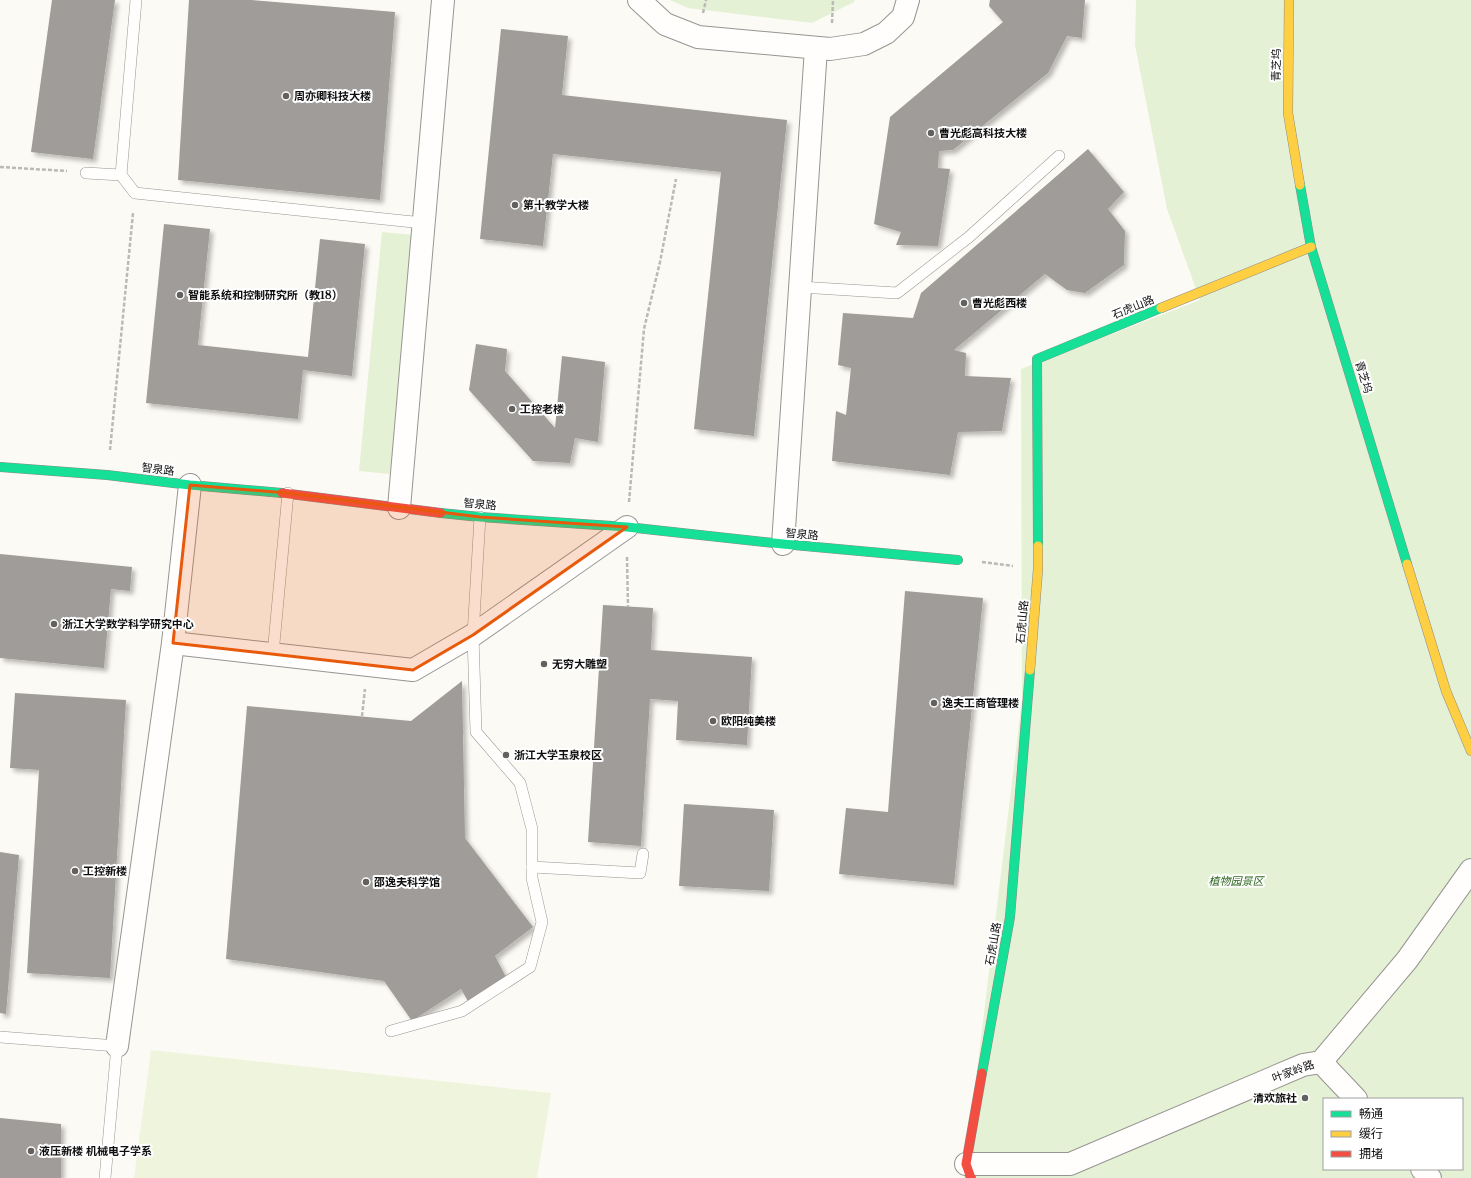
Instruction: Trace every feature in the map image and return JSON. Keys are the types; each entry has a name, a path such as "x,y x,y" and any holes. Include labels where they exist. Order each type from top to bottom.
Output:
{"street":[{"path":"399,508 443,0"},
{"path":"639,0 665,24 698,37 830,49 864,44 886,33 903,17 908,0"},
{"name":"青芝坞","path":"1289,0 1288,113 1311,246 1446,692 1471,751"},
{"path":"783,544 816,48"},
{"name":"石虎山路","path":"969,1171 1010,917 1038,569 1037,359 1311,246"},
{"name":"智泉路","path":"0,467 107,475 190,485 288,493 480,517 627,527 783,544 958,560"},
{"path":"117,1046 173,643 190,485"},
{"path":"173,643 413,670 473,635 627,527"},
{"name":"叶家岭路","path":"969,1171 1070,1164 1303,1066 1321,1062 1407,960 1471,870"},
{"path":"1321,1062 1355,1098"},
{"path":"1423,1170 1430,1178"}],"lane":[{"path":"136,0 121,175 135,193 423,223"},
{"path":"800,287 897,293 969,237 1059,156"},
{"path":"86,173 121,175"},
{"path":"273,654 288,493"},
{"path":"391,1031 462,1011 530,967 542,922 532,878 532,829 520,783 476,732 473,635 480,517"},
{"path":"532,867 640,873 643,854"},
{"path":"0,1037 117,1046 105,1178"}],"path":[{"path":"0,167 86,173"},
{"path":"628,607 627,527 644,329 660,262 676,179"},
{"path":"107,475 135,193"},
{"path":"958,560 1038,569"}],"highlighted area":[{"path":"190,485 288,493 480,517 627,527 473,635 413,670 173,643"}],"green space":[{"path":"670,0 855,0 854,2 812,23 688,8"},
{"name":"植物园景区","path":"1136,0 1471,0 1471,1178 964,1178 1022,700 1021,369 1200,300 1167,209 1135,45"},
{"path":"382,232 414,235 390,474 359,471"},
{"path":"151,1050 551,1093 537,1178 134,1178"}],"building":[{"path":"52,0 115,0 93,159 31,152"},
{"name":"周亦卿科技大楼","path":"189,0 251,0 395,12 380,200 178,180"},
{"name":"曹光彪高科技大楼","path":"990,0 1085,0 1082,38 1067,36 1048,73 953,150 939,151 938,168 950,169 938,246 896,245 901,232 874,224 890,117 1003,22 989,6"},
{"name":"第十教学大楼","path":"501,29 568,36 562,95 787,120 754,436 694,429 721,172 553,154 543,246 480,239"},
{"name":"曹光彪西楼","path":"1088,149 1124,192 1108,209 1125,231 1124,265 1085,293 1067,290 1045,274 954,350 966,353 965,376 1011,378 1002,431 958,432 950,475 832,461 836,411 846,415 851,368 838,365 843,313 913,318 921,293"},
{"name":"智能系统和控制研究所（教18）","path":"164,224 210,229 198,345 308,357 320,239 365,244 352,376 303,370 298,419 146,403"},
{"name":"工控老楼","path":"476,344 507,349 505,371 555,428 562,356 605,362 598,442 575,438 570,463 533,461 469,390"},
{"name":"浙江大学数学科学研究中心","path":"0,554 132,567 130,591 111,589 104,668 0,658"},
{"name":"逸夫工商管理楼","path":"905,591 983,598 954,885 839,874 846,808 888,812"},
{"name":"欧阳纯美楼","path":"603,605 653,608 651,650 752,657 747,745 676,740 678,701 650,699 641,846 588,842"},
{"name":"邵逸夫科学馆","path":"462,681 465,838 533,927 495,956 506,977 469,1003 461,989 412,1021 384,981 226,959 247,706 411,721"},
{"name":"工控新楼","path":"15,693 126,700 110,978 27,973 39,770 10,768"},
{"path":"684,804 774,810 769,891 679,886"},
{"path":"0,852 19,855 6,1014 0,1013"},
{"name":"液压新楼 机械电子学系","path":"0,1118 61,1124 61,1178 0,1178"}],"traffic: fast":[{"path":"1300,185 1311,247 1407,564"},
{"path":"1038,546 1037,359 1161,308"},
{"path":"0,467 107,475 190,485 282,493"},
{"path":"441,513 627,527 783,544 958,560"},
{"path":"982,1073 1010,917 1030,670"}],"traffic: slow":[{"path":"1289,0 1288,113 1300,185"},
{"path":"1161,308 1311,247"},
{"path":"1030,670 1038,569 1038,546"},
{"path":"1407,564 1446,691 1471,751"}],"traffic: jam":[{"path":"282,493 441,513"},
{"path":"971,1178 966,1164 982,1073"}],"place":[{"name":"周亦卿科技大楼","path":"286,96"},
{"name":"曹光彪高科技大楼","path":"931,133"},
{"name":"第十教学大楼","path":"515,205"},
{"name":"智能系统和控制研究所（教18）","path":"180,295"},
{"name":"曹光彪西楼","path":"964,303"},
{"name":"工控老楼","path":"512,409"},
{"name":"浙江大学数学科学研究中心","path":"54,624"},
{"name":"无穷大雕塑","path":"544,664"},
{"name":"逸夫工商管理楼","path":"934,703"},
{"name":"欧阳纯美楼","path":"713,721"},
{"name":"浙江大学玉泉校区","path":"506,755"},
{"name":"工控新楼","path":"75,871"},
{"name":"邵逸夫科学馆","path":"366,882"},
{"name":"清欢旅社","path":"1305,1098"},
{"name":"液压新楼 机械电子学系","path":"31,1151"}]}
